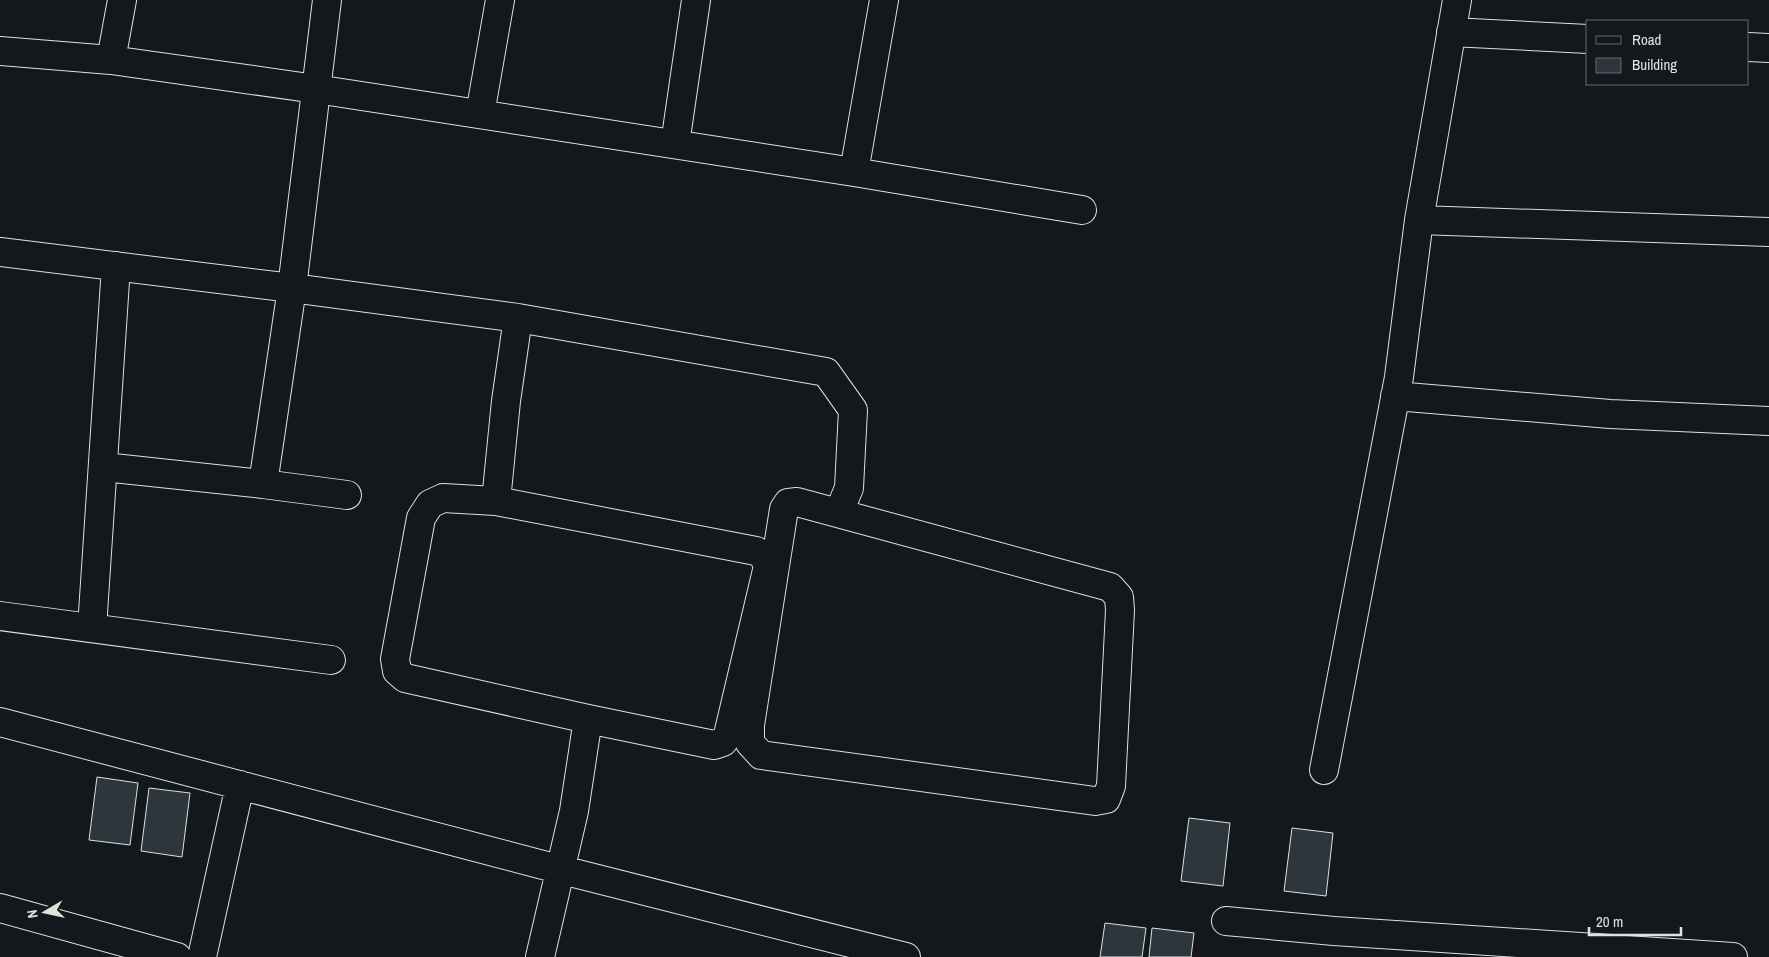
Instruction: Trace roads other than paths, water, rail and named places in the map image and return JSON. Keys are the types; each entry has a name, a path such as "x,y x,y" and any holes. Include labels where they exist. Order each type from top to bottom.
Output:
{"street":[{"path":"111,60 122,0"},
{"path":"263,484 292,288 327,0"},
{"path":"480,114 500,0"},
{"path":"675,144 696,0"},
{"path":"854,172 884,0"},
{"path":"1324,770 1395,396 1419,220 1457,0"},
{"path":"1451,32 1586,39"},
{"path":"1749,47 1769,48"},
{"path":"0,51 111,60 316,89 854,172 1082,210"},
{"path":"1419,220 1769,232"},
{"path":"0,252 518,318 826,372 853,410 848,488 839,512"},
{"path":"92,628 116,266"},
{"path":"496,501 506,401 518,318"},
{"path":"1395,396 1610,414 1769,421"},
{"path":"104,467 346,495"},
{"path":"443,498 496,501 756,551 763,555 768,566 728,736 723,742 714,745 588,719 404,678 397,671 395,659 421,518 430,504 443,498"},
{"path":"797,502 839,512 1110,588 1119,597 1120,610 1111,786 1106,799 1095,801 761,755 750,743 750,725 784,509 788,503 797,502"},
{"path":"0,616 331,660"},
{"path":"540,957 562,870 574,811 588,719"},
{"path":"0,722 562,870 906,957"},
{"path":"202,957 240,785"},
{"path":"0,908 177,957"},
{"path":"1226,921 1344,932 1733,957"}]}
